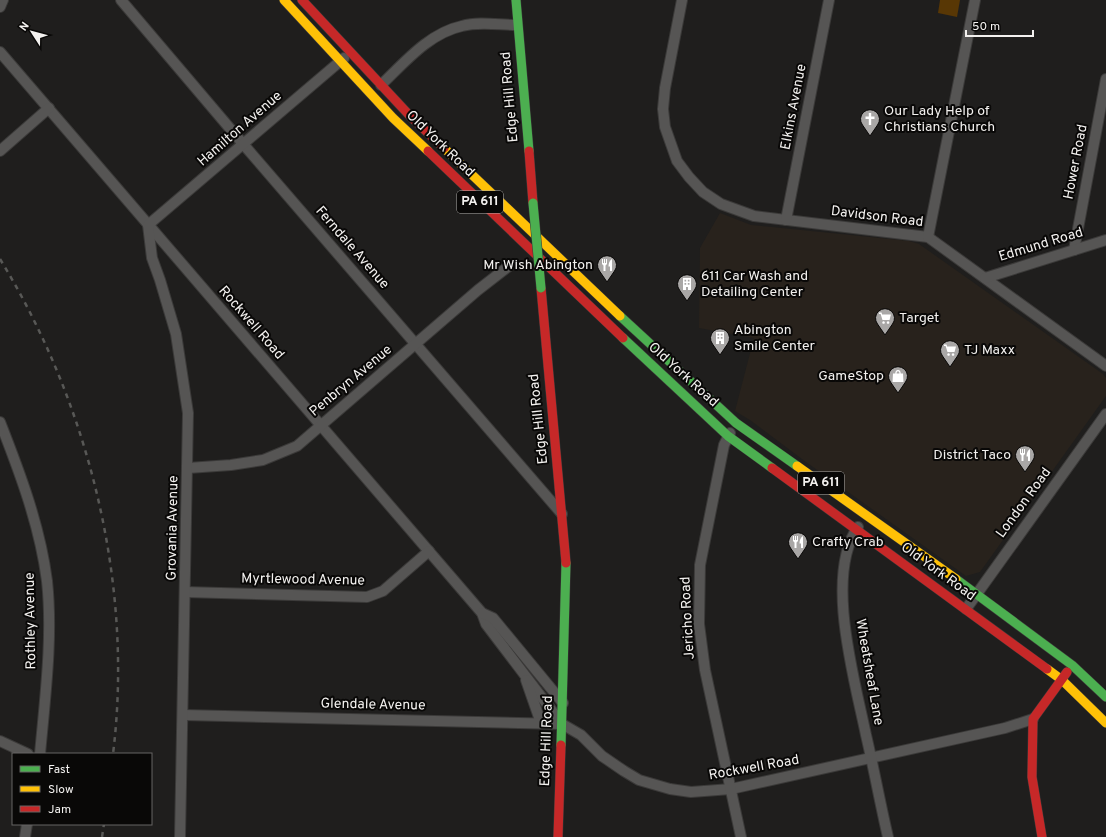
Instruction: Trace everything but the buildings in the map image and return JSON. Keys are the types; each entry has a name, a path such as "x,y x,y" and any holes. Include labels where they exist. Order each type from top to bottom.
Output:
{"main road":[{"name":"Old York Road","path":"284,0 339,62 393,118 471,194 728,436 1062,680 1106,723"},
{"name":"Edge Hill Road","path":"516,0 517,25 566,562 558,837"},
{"name":"Old York Road","path":"307,2 350,52 411,117 680,373 736,423 977,594 1072,665 1106,698"},
{"path":"1042,837 1032,777 1033,720 1072,665"}],"street":[{"path":"0,7 3,0"},
{"name":"Ferndale Avenue","path":"121,0 562,514"},
{"name":"Davidson Road","path":"682,0 665,88 663,109 666,128 677,161 688,177 703,192 737,211 754,216 928,237 1106,366"},
{"name":"Elkins Avenue","path":"786,220 829,0"},
{"path":"928,237 975,0"},
{"path":"297,15 307,2"},
{"path":"381,85 416,50 442,33 461,26 481,24 517,25"},
{"name":"Rockwell Road","path":"0,52 482,613 486,624 522,669 562,724 581,735 602,756 639,780 670,789 691,792 731,789 1005,728 1033,720"},
{"name":"Hamilton Avenue","path":"148,225 244,145 350,52"},
{"name":"Hower Road","path":"1074,250 1105,92 1106,80"},
{"path":"0,151 49,108"},
{"name":"Grovania Avenue","path":"148,225 152,258 176,334 188,413 180,837"},
{"name":"Edmund Road","path":"984,278 1106,240"},
{"name":"Penbryn Avenue","path":"188,468 231,465 263,460 297,446 478,290 509,266"},
{"name":"London Road","path":"966,609 1106,414"},
{"name":"Rothley Avenue","path":"0,422 19,472 39,536 47,582 48,651 40,753"},
{"name":"Jericho Road","path":"736,423 724,445 700,564 699,624 705,670 741,837"},
{"name":"Wheatsheaf Lane","path":"866,515 856,530 847,550 843,602 848,649 888,837"},
{"name":"Myrtlewood Avenue","path":"185,592 367,596 383,591 429,551"},
{"name":"Rockwell Road","path":"482,613 493,618 563,703"},
{"name":"Rockwell Road","path":"522,669 541,723"},
{"name":"Glendale Avenue","path":"183,715 562,724"},
{"path":"0,741 26,753"},
{"path":"25,837 27,825"}],"shaded area":[{"path":"940,0 960,0 957,17 938,13"},
{"path":"720,213 751,225 909,241 919,244 1103,374 1106,378 1106,396 980,572 966,576 806,462 750,420 735,411 754,338 699,328 700,248"}],"railway":[{"path":"0,259 31,315 58,374 80,435 98,498 110,561 117,626 118,690 113,753"},
{"path":"102,837 104,825"}],"traffic: fast":[{"path":"516,0 529,151"},
{"path":"533,203 541,288"},
{"path":"620,316 736,423 797,466"},
{"path":"623,338 728,436 772,468"},
{"path":"561,745 566,563"},
{"path":"956,579 1072,665 1106,697"}],"traffic: slow":[{"path":"284,0 393,118 428,151"},
{"path":"444,148 620,316"},
{"path":"797,466 956,579"},
{"path":"1047,669 1062,680 1106,723"}],"traffic: jam":[{"path":"302,0 411,117 444,148"},
{"path":"428,151 623,338"},
{"path":"529,151 533,203"},
{"path":"541,288 566,563"},
{"path":"772,468 1047,669"},
{"path":"1042,837 1032,777 1033,719 1067,672"},
{"path":"558,837 561,745"}],"place":[{"name":"Our Lady Help of Christians Church","path":"870,136"},
{"name":"Mr Wish Abington","path":"607,282"},
{"name":"611 Car Wash and Detailing Center","path":"687,301"},
{"name":"Target","path":"885,335"},
{"name":"Abington Smile Center","path":"720,355"},
{"name":"TJ Maxx","path":"950,367"},
{"name":"GameStop","path":"898,393"},
{"name":"District Taco","path":"1025,472"},
{"name":"Crafty Crab","path":"798,559"}]}
